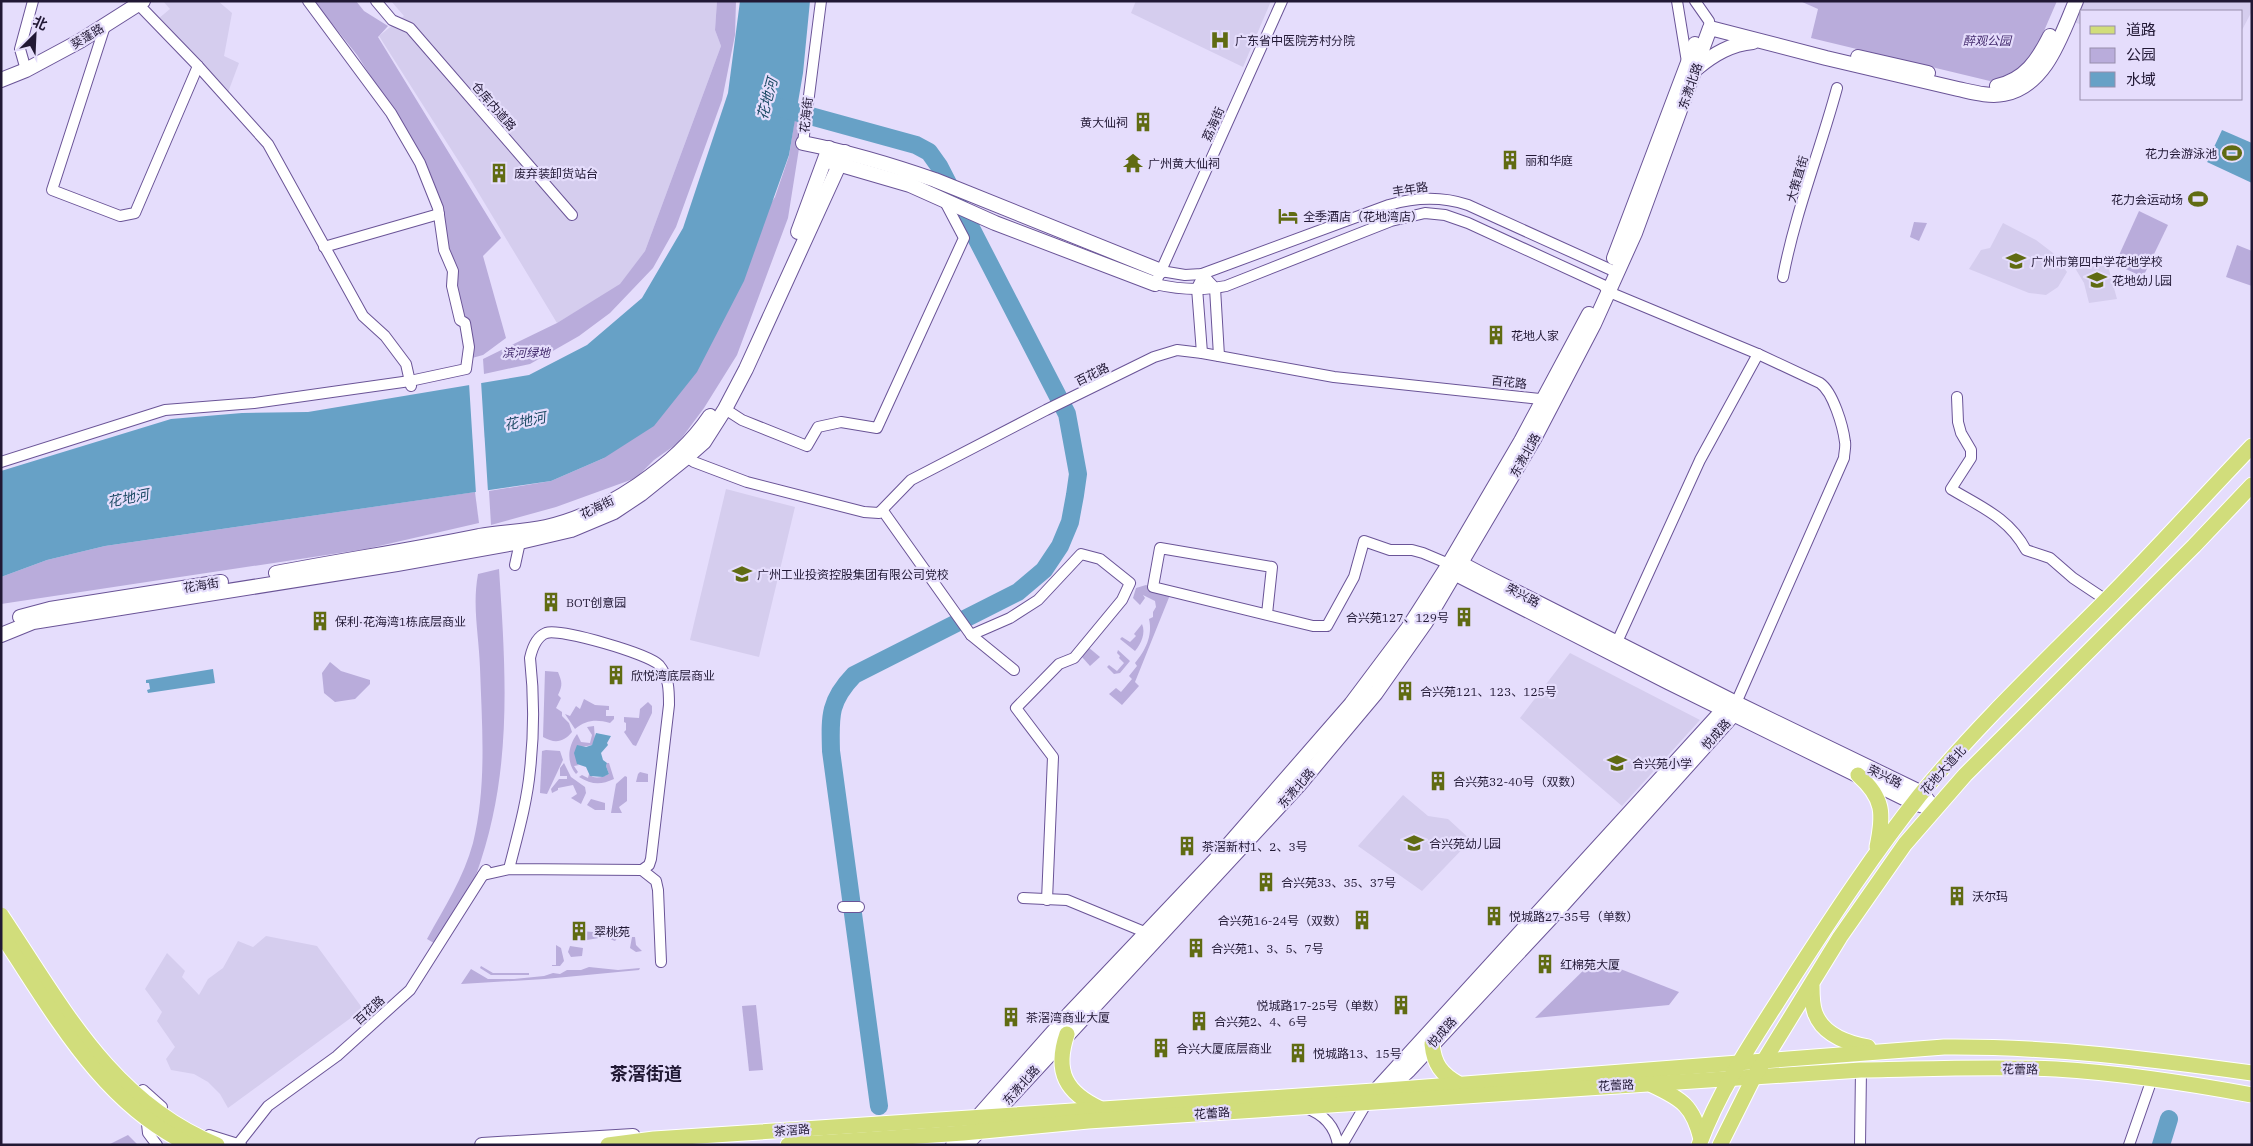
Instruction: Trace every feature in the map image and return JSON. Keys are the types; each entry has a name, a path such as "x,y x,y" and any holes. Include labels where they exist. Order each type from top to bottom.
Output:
{"main road":[{"name":"花地大道北","path":"1700,1142 1740,1063 1849,891 1918,798 2033,672 2106,600 2252,446"},
{"name":"花地大道北","path":"1720,1145 1754,1077 1812,986 1840,937 1905,844 1934,809 2012,726 2187,553 2252,485"},
{"path":"1858,775 1871,786 1879,801 1881,827 1876,853"},
{"path":"1,915 91,1046 123,1084 141,1100 181,1128 217,1145"},
{"path":"1,934 61,1025 102,1079 140,1115 161,1130 190,1145"},
{"path":"1812,986 1814,1011 1821,1024 1833,1036 1850,1044 1881,1050"},
{"path":"1067,1034 1061,1060 1066,1081 1073,1092 1084,1101 1102,1110"},
{"path":"1432,1044 1436,1065 1448,1078 1459,1084"},
{"name":"花蕾路","path":"983,1122 1088,1121 1305,1108 1376,1095 1459,1084 1740,1063 1881,1050 1984,1046 2056,1050 2163,1061 2252,1073"},
{"name":"花蕾路","path":"983,1122 1102,1110 1376,1095 1731,1080 1861,1070 1953,1068 2056,1069 2152,1079 2252,1095"},
{"path":"1649,1084 1674,1095 1687,1104 1696,1122 1700,1142"},
{"name":"茶滘路","path":"788,1145 965,1139 983,1122"},
{"name":"茶滘路","path":"608,1145 654,1139 983,1122"}],"street":[{"path":"26,70 20,49 33,1"},
{"path":"1,462 165,410 254,403 411,384 466,369 469,347 465,323 460,320 454,294 453,271 444,250 439,214 420,163 391,113 308,1"},
{"name":"仓库内道路","path":"376,1 392,20 410,28 572,216"},
{"name":"花海街","path":"1,635 33,622 396,564 520,542 571,530 614,512 641,494 683,455 707,420 745,354 801,226 827,154 803,143 821,1"},
{"name":"荔海街","path":"1155,284 1282,1"},
{"path":"1677,1 1692,66 1729,47 1761,42"},
{"path":"1695,1 1710,25 1761,42 1958,89 1979,93 2004,94 2027,85 2042,69 2076,1"},
{"path":"1710,25 1993,86 2012,82 2033,66 2045,46 2066,1"},
{"path":"141,3 268,144 362,316 385,336 406,364 411,384"},
{"name":"葵蓬路","path":"1,80 26,70 105,26 141,3"},
{"name":"东漖北路","path":"983,1122 1224,868 1343,734 1404,655 1456,567 1549,400 1606,288 1645,207 1692,66 1710,25"},
{"path":"105,26 52,190 120,216 135,213 198,66"},
{"name":"大策直街","path":"1783,277 1790,243 1837,88"},
{"path":"827,154 935,180 1161,270 1185,275 1202,274"},
{"path":"842,158 943,199 995,223 1155,284 1175,289 1226,286 1391,221 1425,214 1445,215 1468,223 1606,288 1758,354 1826,387 1846,444 1844,458 1731,709"},
{"name":"花海街","path":"1,625 44,610 271,574 482,536 547,527 573,519 609,503 704,442 725,409 746,369 842,158"},
{"name":"丰年路","path":"1202,274 1389,205 1405,200 1436,198 1468,205 1614,271"},
{"path":"725,409 742,420 807,446 818,427 841,422 877,428 964,238 943,199"},
{"path":"324,247 439,214"},
{"path":"1202,274 1198,288 1202,353"},
{"path":"1202,274 1215,288 1219,356"},
{"name":"百花路","path":"883,511 906,483 1055,405 1165,353 1177,350 1334,377 1549,400"},
{"path":"1617,642 1700,460 1758,354"},
{"path":"1957,397 1958,422 1961,433 1971,450 1971,458 1951,489 1999,518 2018,534 2026,550 2050,558 2073,578 2106,600"},
{"path":"683,455 746,482 873,514 883,511 970,632 1014,670"},
{"path":"1267,614 1272,567 1160,548 1153,587 1313,626 1328,626 1354,577 1364,541 1390,550 1412,550 1423,553 1456,567"},
{"path":"515,565 520,542"},
{"path":"970,632 1010,618 1038,600 1081,554 1100,559 1130,583 1123,599 1074,658 1059,664 1016,708 1053,757 1047,900"},
{"name":"东漖北路","path":"983,1122 1069,1014 1147,933 1285,782 1351,704 1456,567"},
{"name":"荣兴路","path":"1456,567 1617,642 1731,709 1918,798 1934,809"},
{"name":"荣兴路","path":"1456,567 1858,775 1918,798"},
{"path":"642,870 651,859 669,705 670,688 665,674 658,663 605,643 557,632 545,634 533,646 532,651 530,772 509,869 642,870 656,881 658,890 661,962"},
{"name":"悦成路","path":"1376,1095 1432,1044 1549,920 1731,709"},
{"name":"悦成路","path":"1376,1095 1731,709"},
{"name":"百花路","path":"240,1144 268,1106 337,1056 410,990 486,871 509,869"},
{"path":"1023,898 1067,900 1147,933"},
{"path":"843,907 859,907"},
{"path":"1860,1145 1861,1070"},
{"path":"2129,1145 2152,1079"},
{"path":"157,1145 152,1141 146,1126 143,1090 164,1109 185,1123"},
{"path":"1342,1145 1376,1095"},
{"path":"1305,1108 1324,1118 1335,1133 1338,1145"},
{"path":"157,1145 153,1132 160,1119 168,1117 216,1138 240,1144"},
{"path":"482,1145 584,1137 633,1136 654,1139"},
{"path":"953,1145 965,1139"}],"shaded area":[{"path":"163,1 218,1 232,13 224,56 239,63 227,95 158,19 170,9"},
{"path":"391,1 717,1 715,30 721,46 645,251 620,285 557,323 470,179 379,36 404,16"},
{"name":"广东省中医院芳村分院","path":"1136,1 1271,1 1243,67 1131,13"},
{"path":"2084,1 2252,1 2252,11 2243,28 2243,10 2080,10 2080,24 2074,22"},
{"name":"广州市第四中学花地学校","path":"2003,223 2036,240 2053,253 2067,272 2058,287 2046,295 2029,293 1969,269 1981,250 1990,248"},
{"name":"花地幼儿园","path":"2106,259 2117,299 2089,303 2084,283 2075,268"},
{"name":"广州工业投资控股集团有限公司党校","path":"726,489 795,507 759,657 690,640"},
{"name":"合兴苑小学","path":"1570,653 1700,720 1622,806 1520,718"},
{"name":"合兴苑幼儿园","path":"1403,795 1428,816 1448,819 1471,840 1422,891 1358,846"},
{"path":"266,936 317,946 363,1009 228,1108 220,1094 208,1082 194,1074 171,1070 166,1059 175,1047 157,1021 162,1012 145,989 167,953 185,971 182,977 199,995 208,979 223,968 238,941 253,947"}],"green space":[{"path":"314,1 356,1 364,11 388,26 378,37 501,238 483,256 506,338 483,355 472,358 462,317 455,269 436,193 421,154 357,55"},
{"name":"滨河绿地","path":"717,1 736,1 735,35 722,100 676,227 653,268 610,313 579,336 530,364 484,374 483,359 557,323 620,284 645,251 721,46 715,30"},
{"name":"醉观公园","path":"1800,1 2057,1 2030,63 1994,82 1811,38 1818,9"},
{"path":"795,117 804,117 788,218 737,355 704,408 678,443 654,460 636,478 556,507 491,525 489,491 551,481 604,458 775,197 789,156"},
{"name":"花力会运动场","path":"2139,211 2168,225 2143,277 2115,264"},
{"path":"1914,222 1927,223 1919,241 1910,237"},
{"path":"2237,245 2252,251 2252,286 2226,277"},
{"path":"475,492 479,523 366,549 1,604 1,577 47,560 105,546"},
{"path":"499,569 505,686 504,724 496,799 488,837 473,884 439,946 427,939 453,892 469,856 480,800 483,756 476,586 478,574"},
{"path":"1146,585 1170,595 1135,682 1139,686 1122,705 1109,694 1116,688 1121,692 1132,679 1129,676 1137,666 1135,663 1147,643 1150,631 1149,619 1153,617 1156,607 1155,601 1143,595 1145,598 1140,605 1133,598 1136,588"},
{"path":"1142,624 1142,638 1135,651 1120,639 1122,637 1130,642 1136,636 1134,634"},
{"path":"1088,647 1100,657 1090,666 1082,657"},
{"path":"1118,650 1130,661 1120,673 1114,674 1107,667 1109,665 1117,671 1124,663 1119,658"},
{"path":"330,662 341,671 370,680 370,684 355,699 335,702 324,693 322,673"},
{"path":"545,671 558,672 561,689 558,695 561,698 556,708 562,712 562,716 569,723 572,732 566,738 559,741 551,741 543,737"},
{"path":"584,699 595,705 609,706 609,710 606,710 606,716 614,716 614,719 610,723 600,721 587,722 575,729 565,714 570,716 576,706 580,709"},
{"path":"648,702 652,706 652,713 636,746 633,745 624,732 626,730 626,723 624,722 624,717 639,718 640,709"},
{"path":"594,726 595,740 592,745 582,747 577,764 579,765 574,766 578,772 576,774 571,764 570,749 577,734 581,742 590,743 592,735 587,727"},
{"path":"542,751 560,751 563,760 547,794 540,793"},
{"path":"564,763 571,777 585,787 586,793 581,804 571,798 577,794 573,785 558,788 558,790 552,793 551,789 559,779 567,779 567,776 560,776 560,768"},
{"path":"609,763 614,779 596,783 588,782 579,777 582,775 588,778 589,774 593,777 599,777 609,774 606,766"},
{"path":"640,772 648,774 648,782 636,782"},
{"path":"625,776 627,777 627,801 619,807 622,813 611,813 616,784"},
{"path":"591,799 605,803 605,810 595,810 587,805"},
{"path":"580,931 593,932 594,935 618,933 619,936 615,941 605,937 581,941 578,934"},
{"path":"632,937 635,937 636,945 642,951 636,952 630,948"},
{"path":"556,945 561,948 564,961 560,966 552,966 556,965"},
{"path":"570,946 583,948 582,956 571,957 568,952"},
{"path":"1595,959 1679,992 1669,1005 1535,1018"},
{"path":"481,966 493,973 529,973 529,975 491,975 480,968"},
{"path":"589,967 618,970 640,968 639,970 545,979 461,984 471,969 488,979 514,979 544,976 553,973 560,974 567,970 581,970"},
{"path":"756,1005 763,1070 749,1071 742,1006"},
{"path":"128,1135 138,1145 108,1145"}],"water":[{"name":"花地河","path":"740,1 810,1 803,73 789,155 744,281 697,372 654,426 604,458 551,481 105,546 47,560 1,577 1,471 171,419 242,413 308,412 529,375 587,345 642,298 683,228 728,93"},
{"name":"花力会游泳池","path":"2222,130 2252,143 2252,183 2207,162"},
{"path":"213,669 215,683 148,693 147,690 150,689 149,683 146,683 146,680"},
{"path":"596,733 611,736 607,743 608,745 601,753 603,760 607,763 606,766 609,774 603,777 590,776 586,767 577,764 574,753 577,745 586,747 592,745"}],"pier":[{"path":"481,381 488,492 476,494 469,383"}],"waterway":[{"name":"花地河","path":"774,106 916,145 929,152 939,166 1067,414 1078,474 1070,522 1060,546 1044,570 1018,592 854,675 835,701 831,718 831,751 879,1106"},
{"path":"2161,1145 2169,1119"}],"place":[{"name":"广东省中医院芳村分院","path":"1220,40"},
{"name":"黄大仙祠","path":"1143,122"},
{"name":"花力会游泳池","path":"2232,153"},
{"name":"丽和华庭","path":"1510,160"},
{"name":"广州黄大仙祠","path":"1133,163"},
{"name":"废弃装卸货站台","path":"499,173"},
{"name":"花力会运动场","path":"2198,199"},
{"name":"全季酒店（花地湾店）","path":"1288,216"},
{"name":"广州市第四中学花地学校","path":"2016,261"},
{"name":"花地幼儿园","path":"2097,280"},
{"name":"花地人家","path":"1496,335"},
{"name":"广州工业投资控股集团有限公司党校","path":"742,574"},
{"name":"BOT创意园","path":"551,602"},
{"name":"合兴苑127、129号","path":"1464,617"},
{"name":"保利·花海湾1栋底层商业","path":"320,621"},
{"name":"欣悦湾底层商业","path":"616,675"},
{"name":"合兴苑121、123、125号","path":"1405,691"},
{"name":"合兴苑小学","path":"1617,763"},
{"name":"合兴苑32-40号（双数）","path":"1438,781"},
{"name":"合兴苑幼儿园","path":"1414,843"},
{"name":"茶滘新村1、2、3号","path":"1187,846"},
{"name":"合兴苑33、35、37号","path":"1266,882"},
{"name":"沃尔玛","path":"1957,896"},
{"name":"悦城路27-35号（单数）","path":"1494,916"},
{"name":"合兴苑16-24号（双数）","path":"1362,920"},
{"name":"翠桃苑","path":"579,931"},
{"name":"合兴苑1、3、5、7号","path":"1196,948"},
{"name":"红棉苑大厦","path":"1545,964"},
{"name":"悦城路17-25号（单数）","path":"1401,1005"},
{"name":"茶滘湾商业大厦","path":"1011,1017"},
{"name":"合兴苑2、4、6号","path":"1199,1021"},
{"name":"合兴大厦底层商业","path":"1161,1048"},
{"name":"悦城路13、15号","path":"1298,1053"}],"district":[{"name":"茶滘街道","path":"646,1073"}]}
